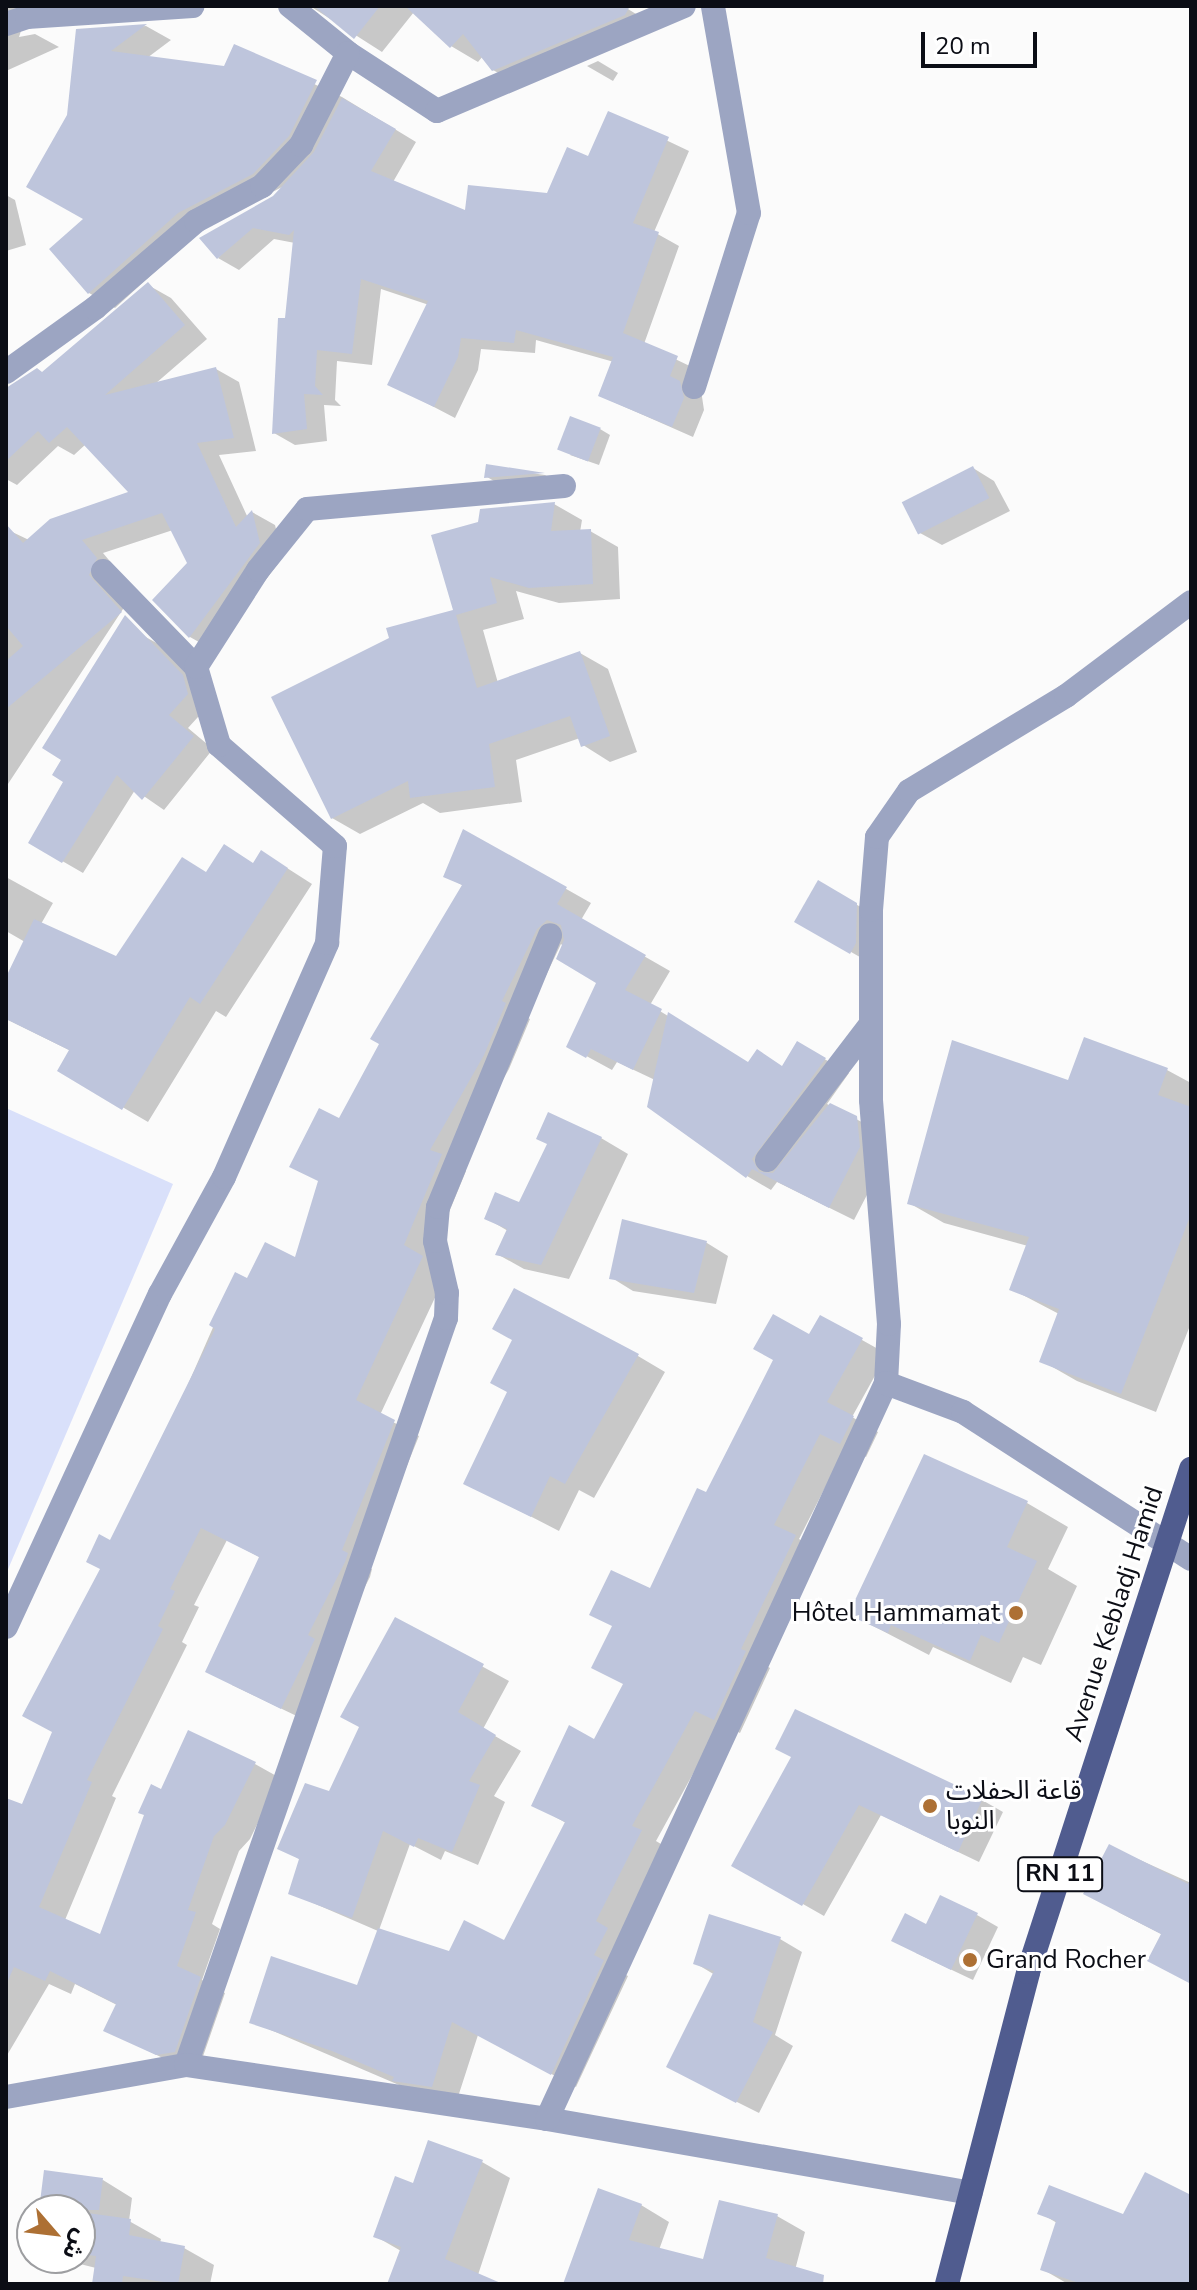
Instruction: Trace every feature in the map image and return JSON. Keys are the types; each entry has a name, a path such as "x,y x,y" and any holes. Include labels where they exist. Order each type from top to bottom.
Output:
{"main road":[{"name":"Avenue Kebladj Hamid","path":"947,2284 1028,1972 1191,1469"}],"street":[{"path":"6,24 27,17 193,6"},
{"path":"290,6 348,53 437,111 684,6"},
{"path":"694,387 749,213 713,6"},
{"path":"6,372 95,308 196,221 262,186 301,145 348,53"},
{"path":"196,667 258,570 307,509 564,486"},
{"path":"6,1627 160,1294 224,1177 327,943 335,846 219,745 196,667 103,571"},
{"path":"547,2119 886,1383 889,1324 871,1100 871,910 877,837 909,791 1066,696 1191,602"},
{"path":"186,2065 446,1318 447,1293 435,1241 438,1207 550,935"},
{"path":"767,1160 871,1024"},
{"path":"886,1383 963,1412 1191,1559"},
{"path":"6,2097 186,2065 547,2119 971,2193"}],"shaded area":[{"path":"6,1108 173,1184 6,1574"}],"building":[{"path":"314,6 380,6 354,39"},
{"path":"405,6 630,6 625,15 492,71 463,34 450,48"},
{"path":"147,24 111,51 224,66 234,44 317,80 289,136 253,174 178,213 88,294 49,249 83,219 26,187 67,115 76,29"},
{"path":"342,98 396,129 371,171 465,210 468,185 547,193 567,147 588,156 608,111 669,137 633,223 659,232 623,333 678,356 670,376 680,381 684,398 672,427 598,396 613,357 516,330 514,343 461,338 458,357 434,407 387,385 428,301 361,279 352,354 317,350 315,386 323,395 304,394 307,429 272,434 278,318 285,318 294,230 289,235 253,228 217,259 199,238 273,196 314,152"},
{"path":"148,282 185,325 105,395 216,367 234,438 197,443 236,527 252,510 260,543 189,638 152,600 187,563 162,513 82,540 97,558 89,575 122,612 6,709 6,661 23,646 6,626 6,524 23,543 50,519 128,492 67,427 49,443 38,431 6,461 6,388 37,368 42,372"},
{"path":"570,416 601,428 588,461 557,450"},
{"path":"486,464 545,473 484,478"},
{"path":"973,466 989,498 918,534 902,502"},
{"path":"555,502 551,531 591,529 593,584 529,588 490,577 497,603 456,615 477,688 580,651 610,736 581,747 570,716 489,744 495,787 410,798 408,781 331,819 271,697 389,638 386,628 453,610 431,535 478,522 480,509"},
{"path":"125,615 183,675 188,694 169,715 194,736 142,800 117,775 62,863 28,843 63,782 52,775 61,760 42,748"},
{"path":"463,829 567,887 557,904 646,955 625,990 662,1009 633,1070 591,1049 586,1058 566,1047 596,983 556,959 564,940 561,925 547,920 537,929 502,1001 506,1003 484,1055 430,1150 442,1154 404,1245 423,1256 356,1400 395,1420 342,1550 348,1553 345,1562 308,1635 315,1639 281,1709 205,1672 259,1557 201,1528 170,1589 175,1591 158,1626 163,1629 87,1780 92,1782 39,1907 100,1934 144,1815 138,1813 151,1784 161,1789 188,1730 256,1762 225,1825 214,1836 188,1910 196,1912 177,1966 201,1977 175,2052 156,2055 103,2031 116,2004 50,1971 45,1981 14,1967 6,1985 6,1798 22,1804 52,1732 22,1716 100,1569 86,1562 99,1534 110,1540 215,1329 209,1325 235,1272 247,1278 265,1242 295,1257 318,1181 289,1167 319,1108 339,1118 379,1044 370,1039 462,885 443,877"},
{"path":"224,844 253,863 261,850 288,868 200,1004 190,997 122,1110 57,1071 69,1050 6,1019 6,977 34,919 116,956 182,857 206,872"},
{"path":"818,880 857,903 856,943 850,954 794,922"},
{"path":"668,1012 748,1062 757,1049 782,1066 797,1041 826,1058 752,1159 759,1172 773,1173 830,1103 857,1116 860,1147 829,1208 752,1169 746,1178 647,1107"},
{"path":"1084,1037 1168,1068 1158,1095 1191,1107 1191,1214 1121,1394 1039,1362 1059,1309 1009,1290 1029,1237 907,1204 952,1040 1068,1080"},
{"path":"548,1112 602,1137 541,1265 495,1255 507,1229 484,1219 495,1192 519,1202 547,1144 536,1139"},
{"path":"622,1219 707,1241 694,1293 609,1279"},
{"path":"514,1288 639,1354 565,1484 550,1476 531,1517 463,1484 507,1392 490,1383 512,1340 492,1329"},
{"path":"773,1314 809,1334 820,1315 863,1338 827,1402 854,1416 840,1444 820,1434 774,1525 796,1535 741,1649 746,1651 714,1720 695,1711 632,1826 642,1830 596,1921 608,1928 594,1955 604,1960 551,2075 452,2022 432,2087 392,2081 394,2077 332,2051 249,2023 271,1956 357,1985 378,1928 449,1951 464,1920 504,1940 565,1822 531,1806 569,1725 594,1739 623,1684 591,1668 612,1626 589,1615 611,1570 650,1588 697,1488 706,1492 773,1360 753,1349"},
{"path":"924,1454 1028,1501 1007,1547 1037,1561 999,1643 981,1635 970,1661 891,1625 888,1633 848,1615"},
{"path":"395,1617 484,1664 458,1712 496,1735 469,1781 480,1785 452,1852 418,1838 414,1847 383,1831 352,1918 288,1894 299,1859 277,1849 305,1783 329,1791 359,1727 340,1717"},
{"path":"795,1709 983,1798 958,1852 859,1805 802,1906 731,1866 791,1757 775,1749"},
{"path":"1109,1844 1188,1884 1191,1877 1191,1984 1147,1961 1161,1934 1083,1894"},
{"path":"940,1895 978,1913 951,1970 891,1941 905,1913 926,1924"},
{"path":"709,1914 781,1937 753,2022 773,2032 736,2103 666,2067 714,1971 693,1964"},
{"path":"428,2140 483,2160 445,2259 503,2284 387,2284 401,2247 373,2237 395,2176 413,2183"},
{"path":"44,2170 103,2178 99,2210 96,2210 96,2194 41,2194"},
{"path":"1145,2172 1191,2195 1191,2284 1082,2284 1040,2270 1056,2221 1037,2214 1049,2185 1123,2214"},
{"path":"598,2188 642,2204 629,2240 703,2259 719,2200 778,2214 766,2258 824,2275 823,2284 563,2284"},
{"path":"96,2214 131,2219 129,2235 185,2246 178,2284 123,2276 122,2284 92,2284 96,2274"}],"place":[{"name":"Hôtel Hammamat","path":"1016,1613"},
{"name":"قاعة الحفلات النوبا","path":"930,1806"},
{"name":"Grand Rocher","path":"970,1960"}]}
